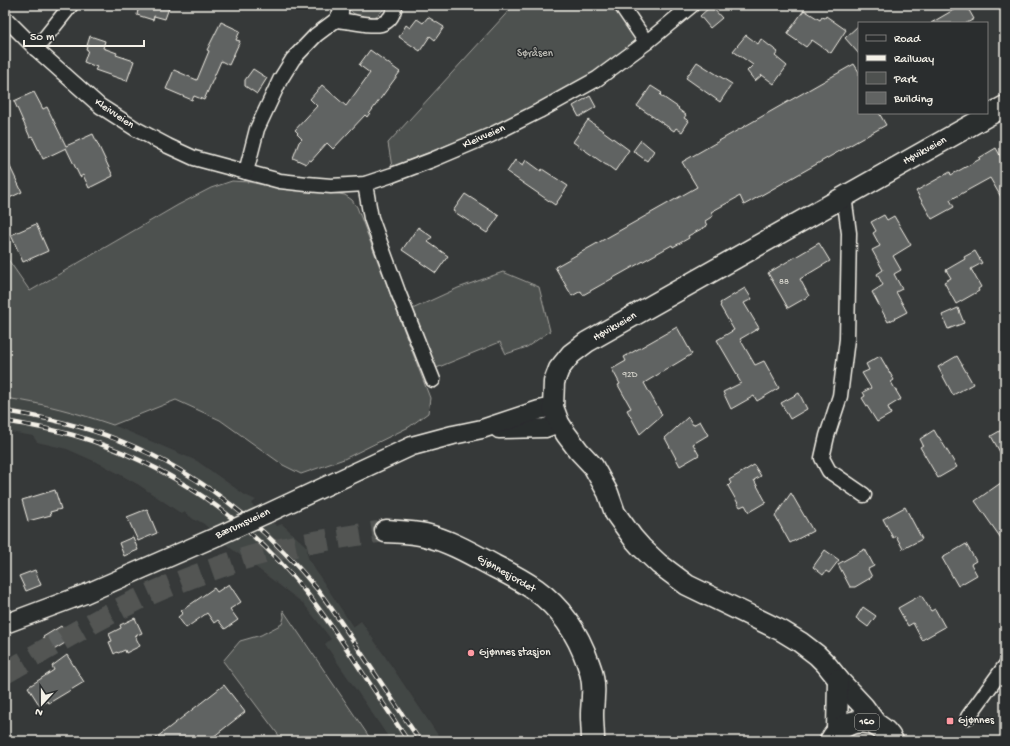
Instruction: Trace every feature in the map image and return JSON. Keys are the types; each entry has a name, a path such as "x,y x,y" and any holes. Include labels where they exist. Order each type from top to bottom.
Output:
{"main road":[{"name":"Høvikveien","path":"556,415 554,382 559,369 571,354 587,342 1005,106"},
{"path":"556,415 566,434 593,466 608,493 615,513 641,548 687,585 782,631 800,642 826,664 889,737"},
{"name":"Gjønnesjordet","path":"386,531 424,535 465,550 518,579 536,590 548,600 571,627 581,645 588,664 593,684 593,741"},
{"path":"834,737 838,679"},
{"name":"Gjønnesjordet","path":"584,741 592,714"},
{"name":"160","path":"834,737 843,727 852,723 864,722 889,737"}],"street":[{"path":"36,49 71,5"},
{"path":"246,172 257,129 280,80 293,59 316,35 336,20 341,12 342,5"},
{"path":"336,20 375,26 385,23 394,13 395,5"},
{"path":"621,5 647,42"},
{"name":"Kleivveien","path":"5,18 36,49 100,106 136,129 168,146 194,158 246,172 280,180 331,186 365,184 432,160 492,135 597,79 647,42 692,5"},
{"path":"365,184 371,218 398,292 433,380"},
{"path":"844,196 850,233 847,339 840,396 827,436 822,458 829,471 864,495"},
{"name":"Bærumsveien","path":"5,624 85,594 218,536 412,446 482,429 545,428 556,415"},
{"path":"968,717 1005,666"}],"shaded area":[{"path":"5,398 53,406 113,425 197,461 245,495 256,500 251,504 277,526 282,524 307,547 309,560 353,627 361,621 442,741 391,741 325,644 331,639 304,604 228,546 204,524 197,520 196,521 184,512 182,514 139,485 103,465 67,449 37,442 33,436 5,431"}],"green space":[{"path":"348,5 385,5 378,15 366,18 355,15"},
{"name":"Søråsen","path":"514,5 623,5 642,44 538,109 392,167 388,143"},
{"path":"232,181 249,182 284,189 339,194 345,195 352,200 357,207 430,398 428,413 409,427 344,459 301,474 283,465 220,420 176,400 113,425 60,409 5,398 5,255 30,291 178,205 211,188"},
{"path":"503,272 539,287 550,331 527,347 506,354 500,342 434,369 408,311 458,288"},
{"path":"283,610 372,741 283,741 223,661 240,641 261,635 282,624 284,617"}],"building":[{"path":"130,5 170,5 165,19 154,16 153,20 137,15 138,10 130,7"},
{"path":"962,5 966,5 974,19 969,22 933,22"},
{"path":"711,6 722,18 710,28 700,16"},
{"path":"804,10 820,20 822,17 825,18 826,16 846,30 831,53 812,40 806,47 787,34"},
{"path":"428,17 444,27 435,40 430,36 420,51 399,37 406,25 410,28 417,19 423,23"},
{"path":"221,22 240,31 236,40 240,41 229,65 221,61 204,100 194,96 192,100 166,89 174,70 197,80 209,51 207,50"},
{"path":"858,26 858,53 845,38"},
{"path":"746,35 758,44 761,39 778,52 775,56 787,66 774,84 762,75 755,81 747,71 753,65 733,51"},
{"path":"90,36 105,41 103,48 117,53 116,55 134,61 127,81 95,70 97,67 84,62"},
{"path":"370,50 400,72 367,117 365,115 333,149 327,143 311,161 309,160 306,164 293,158 299,142 302,139 295,130 317,106 310,99 322,85 346,106 370,73 359,65"},
{"path":"697,62 732,84 720,102 686,78"},
{"path":"854,64 858,70 858,114 880,114 886,125 744,205 740,196 711,212 713,216 705,221 707,226 688,236 689,238 673,247 672,245 583,295 581,291 572,296 555,267 697,187 682,162"},
{"path":"253,69 267,78 257,94 245,86 245,80"},
{"path":"651,86 662,93 660,95 679,108 678,109 686,115 684,118 689,121 682,132 676,128 674,131 637,106"},
{"path":"34,92 43,109 47,107 66,146 93,134 113,176 89,188 83,175 80,177 66,148 43,159 32,136 30,137 14,101"},
{"path":"590,96 596,107 579,117 573,106"},
{"path":"588,120 629,150 615,171 573,142"},
{"path":"641,140 654,151 647,161 633,151"},
{"path":"996,148 1005,164 1005,204 990,178 950,200 954,207 932,219 916,191 950,172 951,175 980,159 979,158"},
{"path":"5,156 22,192 5,200"},
{"path":"515,160 523,165 526,160 541,171 542,169 568,186 555,205 507,172"},
{"path":"465,194 499,216 487,233 453,211"},
{"path":"884,215 887,220 894,216 911,245 893,256 901,270 894,274 902,289 896,292 907,312 888,322 872,292 883,285 877,274 883,270 872,250 880,246 873,233 876,231 871,222"},
{"path":"36,224 48,251 23,262 11,235"},
{"path":"418,227 432,237 428,242 448,256 436,273 402,250"},
{"path":"819,243 830,261 800,279 809,296 788,308 768,273"},
{"path":"975,251 982,263 971,269 981,287 978,289 979,291 956,304 944,282 951,278 946,270 965,259 964,257"},
{"path":"745,288 752,299 744,303 759,328 740,339 755,365 764,361 779,388 757,401 754,396 731,409 723,392 741,383 717,340 734,330 720,306 720,303"},
{"path":"958,308 964,323 948,329 942,315"},
{"path":"677,327 692,354 644,383 662,415 640,434 627,410 631,408 618,385 620,384 612,369 626,361 624,357"},
{"path":"880,356 894,380 891,382 901,399 888,407 891,414 877,422 862,398 865,396 863,392 871,388 862,373 869,370 866,364"},
{"path":"957,356 973,384 953,395 938,367"},
{"path":"799,393 807,409 790,419 781,403"},
{"path":"688,417 693,425 700,421 708,435 693,444 699,455 680,466 665,438"},
{"path":"1005,428 1005,461 991,436"},
{"path":"934,430 957,467 938,478 920,447 923,445 920,439"},
{"path":"754,465 761,476 754,480 766,502 749,512 745,505 740,507 728,486 731,483 729,480"},
{"path":"1005,480 1005,544 975,501"},
{"path":"55,490 61,509 50,512 51,515 28,521 22,500"},
{"path":"791,493 813,531 790,543 775,516"},
{"path":"905,507 922,539 903,549 896,536 893,538 883,519"},
{"path":"147,509 157,533 138,541 127,517"},
{"path":"133,537 138,550 124,556 119,543"},
{"path":"966,544 976,561 971,564 977,575 958,586 942,558"},
{"path":"865,549 874,566 868,569 872,577 855,587 850,587 838,564"},
{"path":"825,550 839,560 829,573 826,571 823,575 813,567"},
{"path":"35,570 41,585 26,591 19,576"},
{"path":"229,584 241,602 230,609 238,620 225,629 218,620 214,623 207,613 186,628 178,617 183,613 181,611 214,588 217,592"},
{"path":"921,595 931,611 935,609 945,627 922,640 913,623 908,626 898,608"},
{"path":"863,607 876,616 868,627 856,618"},
{"path":"135,618 142,633 135,636 140,646 126,653 125,650 114,654 109,642 112,641 109,634 121,628 120,625"},
{"path":"61,626 70,640 52,651 43,637"},
{"path":"67,655 84,682 49,703 47,701 40,706 28,687 54,670 52,666"},
{"path":"224,685 245,712 208,741 152,741"}],"tunnel":[{"path":"5,673 118,609 159,590 195,576 250,557 288,547 386,531"}],"railway":[{"path":"5,411 61,422 116,439 173,466 226,501 274,542 317,589 339,619 420,741"},
{"path":"5,421 73,435 141,461 204,497 233,519 286,568 321,611 408,741"}],"place":[{"name":"Gjønnes stasjon","path":"471,653"},
{"name":"Gjønnes","path":"950,721"}]}
